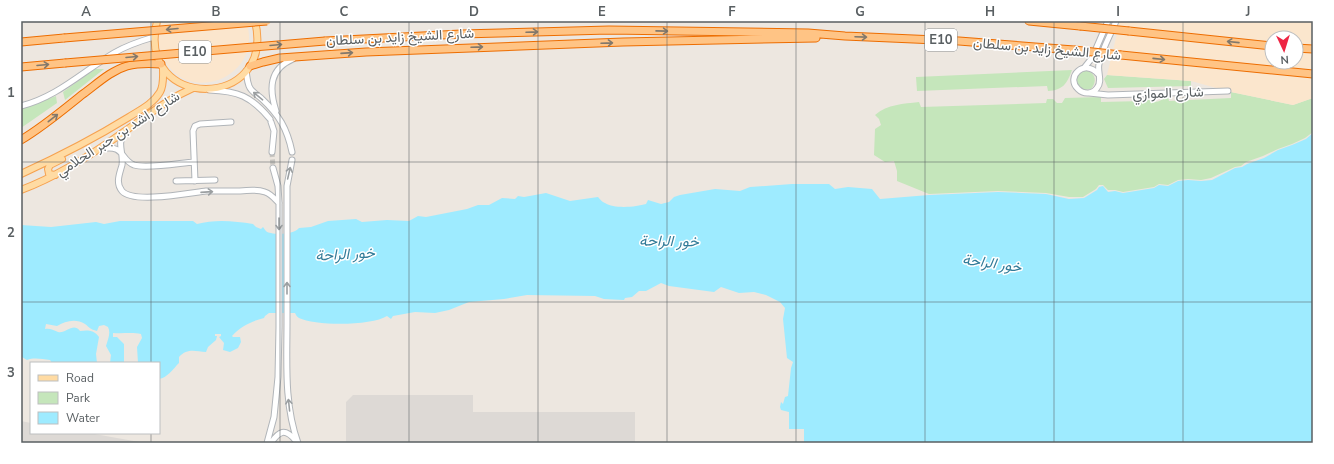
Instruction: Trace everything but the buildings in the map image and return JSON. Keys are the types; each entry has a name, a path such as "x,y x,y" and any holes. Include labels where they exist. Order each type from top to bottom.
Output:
{"highway":[{"name":"E10","path":"21,42 267,21"},
{"name":"شارع الشيخ زايد بن سلطان","path":"1029,21 1264,45"},
{"name":"شارع الشيخ زايد بن سلطان","path":"21,67 325,41 454,34 609,30 808,33 959,41 1074,50 1310,74"},
{"path":"248,68 274,59 455,48 845,36"},
{"path":"21,140 49,121 113,72 126,66 136,64 147,63 162,66"}],"main road":[{"path":"150,21 154,35 155,51 162,66 171,77 181,84 193,88 208,90 223,87 236,81 248,68 255,56 258,44 258,33 255,21"},
{"path":"154,35 157,21"},
{"name":"شارع راشد بن جبر الحلامي","path":"21,174 114,127 147,106 154,99 162,86 162,66"},
{"name":"شارع راشد بن جبر الحلامي","path":"21,190 55,175 99,149 165,102 178,94 193,88"},
{"path":"55,175 49,174 48,169 50,166 72,153 88,141"}],"street":[{"path":"1100,80 1097,88 1089,93 1085,93 1078,89 1074,81 1077,73 1084,68 1092,58 1108,21"},
{"path":"1108,95 1101,86 1098,74 1100,60 1116,21"},
{"path":"21,106 55,93 115,52 154,35"},
{"path":"276,114 271,90 276,73 286,62 294,58 308,56"},
{"path":"248,68 248,86 276,114 287,132 292,152"},
{"path":"1084,68 1092,68 1098,74"},
{"path":"208,90 227,91 241,94 263,111 270,120 274,131 272,152"},
{"name":"شارع الموازي","path":"1089,93 1108,95 1228,91"},
{"path":"195,181 193,131 195,126 200,124 231,122"},
{"path":"126,131 120,141 122,159 118,181 119,187 123,192 130,196 169,196 206,191 253,190 271,195 279,203"},
{"path":"99,149 112,148 122,152 128,160 135,165 194,162"},
{"path":"292,160 287,186 288,398 292,428 297,442"},
{"path":"267,443 274,417 279,327 279,203 278,186 273,168"},
{"path":"176,181 215,180"},
{"path":"270,443 280,433 286,432 297,442"}],"shaded area":[{"path":"353,395 473,395 473,412 635,412 635,443 346,443 346,402"},
{"path":"21,421 30,423 30,434 95,434 145,443 21,443"}],"green space":[{"path":"95,69 104,69 65,100 63,92"},
{"path":"1072,70 1066,83 1061,88 1048,91 1047,86 917,91 916,77"},
{"path":"1085,70 1093,75 1095,80 1091,89 1084,90 1076,85 1076,75"},
{"path":"1107,75 1191,81 1191,86 1108,88 1104,79"},
{"path":"1231,92 1293,105 1313,99 1313,132 1305,138 1292,144 1246,162 1241,166 1235,167 1211,178 1201,180 1178,180 1168,185 1159,184 1154,187 1123,192 1108,190 1103,185 1099,185 1096,189 1083,197 1069,197 1046,193 998,191 929,194 897,181 897,171 894,161 885,162 874,155 875,129 881,125 879,119 875,115 880,111 901,104 919,102 921,107 1046,103 1047,99 1053,99 1057,103 1062,103 1065,98 1101,97 1101,102 1144,101 1145,97 1156,102 1168,96 1169,101 1231,98"},
{"path":"56,96 57,103 21,128 21,109"}],"sand":[{"path":"162,21 246,21 249,41 244,58 234,71 219,80 203,83 187,80 172,71 162,54 158,38"},
{"path":"1120,21 1313,21 1313,99 1293,105 1231,92 1191,81 1107,75"}],"water":[{"name":"خور الراحة","path":"1313,133 1313,443 804,443 804,429 789,429 789,412 781,410 780,407 781,402 783,404 785,397 788,396 793,362 787,358 783,319 785,308 780,302 766,295 754,292 739,293 721,287 714,292 669,286 661,283 646,291 639,291 632,297 625,298 624,300 604,299 595,296 527,295 504,299 469,302 449,310 435,313 415,312 393,316 391,319 387,316 369,322 343,324 307,321 297,317 295,313 269,313 264,318 251,322 235,332 232,336 240,337 241,342 238,348 230,352 223,350 224,343 219,337 221,334 215,334 215,336 217,336 216,340 208,347 206,352 185,352 179,357 179,363 165,377 160,379 160,362 138,362 137,347 142,338 141,334 113,333 113,337 117,337 124,344 124,362 110,362 111,355 106,346 109,332 108,327 104,325 99,326 97,331 91,329 82,322 71,321 57,326 46,324 45,329 61,332 75,328 80,331 95,333 99,337 96,354 97,362 51,362 50,360 38,358 27,360 22,357 21,353 21,225 51,227 96,222 104,224 120,221 193,221 197,224 211,221 225,221 253,224 261,229 263,227 268,232 282,234 294,232 299,228 311,227 328,221 356,219 362,222 387,220 409,221 418,216 426,217 467,209 478,205 489,205 502,198 515,199 518,196 524,197 546,193 570,201 598,197 609,205 625,207 646,204 648,200 661,204 669,202 674,197 680,195 715,189 740,191 750,187 792,184 829,184 835,189 848,187 872,189 880,199 998,192 1046,194 1069,199 1084,198 1097,190 1099,187 1103,186 1108,192 1115,191 1123,193 1154,188 1159,185 1168,186 1178,181 1212,180 1235,168 1242,167 1306,139"}],"tunnel":[{"path":"272,152 273,168"}]}
